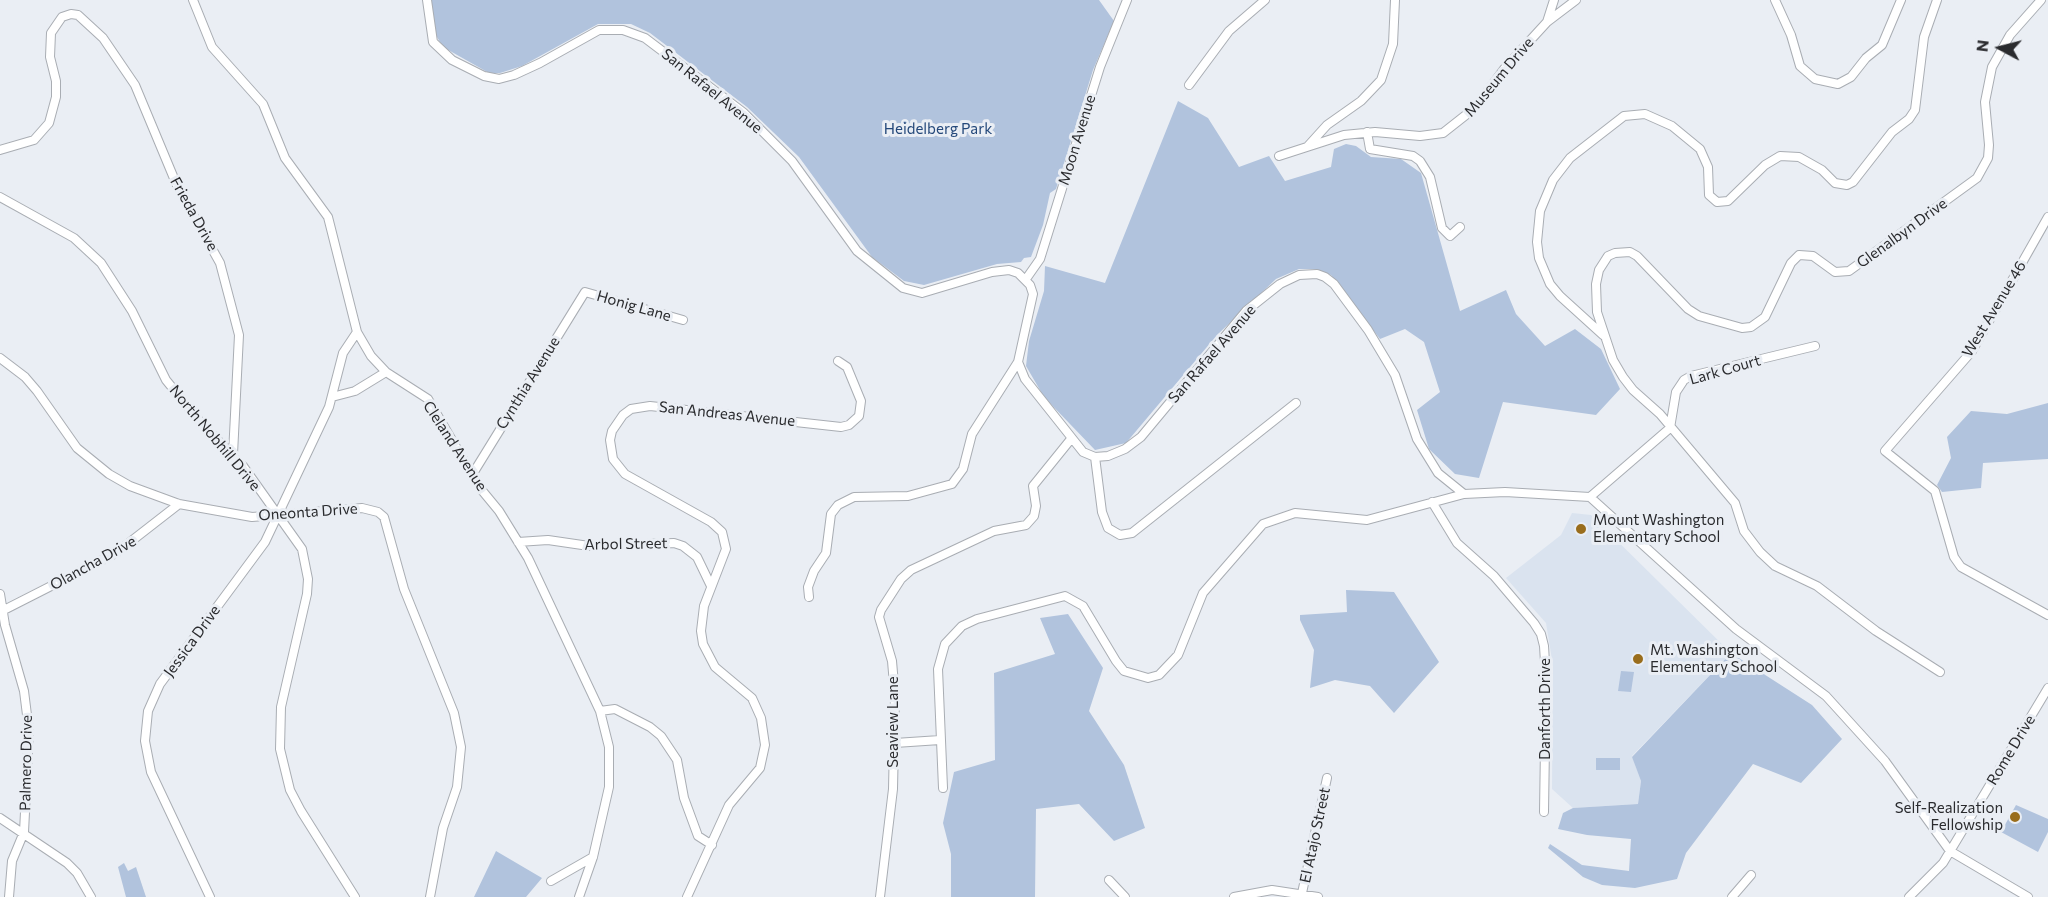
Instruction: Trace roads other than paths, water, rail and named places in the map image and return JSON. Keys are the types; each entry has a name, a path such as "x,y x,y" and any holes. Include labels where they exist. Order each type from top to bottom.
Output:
{"street":[{"name":"Cleland Avenue","path":"193,0 212,47 263,104 285,158 328,217 357,332 371,356 386,372 428,399 472,474 518,542 600,711 606,730 610,767 609,787 593,857 579,897"},
{"name":"San Rafael Avenue","path":"427,0 433,42 452,60 484,76 499,79 531,67 599,30 622,30 645,38 744,113 792,161 857,250 903,288 922,293 1001,270 1009,270 1026,279"},
{"name":"Moon Avenue","path":"1026,279 1040,259 1100,68 1126,0"},
{"path":"1189,85 1229,31 1265,0"},
{"path":"1308,146 1327,125 1372,91 1381,80 1393,44 1395,0"},
{"path":"1547,22 1554,0"},
{"name":"Museum Drive","path":"1279,156 1344,135 1367,132 1432,136 1454,127 1476,107 1504,69 1547,22 1576,0"},
{"path":"1775,0 1791,35 1800,66 1815,79 1838,84 1851,77 1866,58 1882,45 1901,0"},
{"path":"1605,337 1560,296 1550,284 1539,258 1537,242 1540,211 1553,180 1570,158 1624,116 1646,114 1672,126 1700,149 1708,167 1709,195 1717,202 1728,201 1772,160 1789,155 1809,161 1835,183 1847,185 1853,182 1892,132 1909,119 1915,110 1924,37 1937,0"},
{"name":"Glenalbyn Drive","path":"1940,672 1876,631 1817,586 1775,566 1744,531 1735,503 1623,377 1605,337 1597,312 1596,284 1603,262 1615,253 1630,252 1637,256 1682,304 1699,316 1734,327 1751,327 1765,317 1791,263 1799,255 1813,256 1835,272 1849,271 1971,184 1981,173 1988,158 1985,102 1992,67 2010,35 2041,0"},
{"name":"Frieda Drive","path":"0,150 34,140 49,123 56,97 50,42 55,24 62,16 78,15 103,38 130,77 147,108 178,188 219,263 236,318 239,343 233,454"},
{"path":"1367,132 1370,149 1413,156 1420,161 1430,177 1442,228 1450,236 1460,227"},
{"name":"North Nobhill Drive","path":"0,197 74,238 101,263 132,311 166,380 201,423 233,454 302,549 308,579 307,594 281,707 280,749 284,770 301,812 355,897"},
{"name":"West Avenue 46","path":"2048,217 1972,351 1885,450 1935,491 1954,557 1961,567 1974,577 2048,615"},
{"name":"San Rafael Avenue","path":"1095,457 1108,456 1141,437 1246,311 1280,284 1299,275 1317,274 1334,284 1368,330 1395,375 1417,439 1427,459 1438,473 1464,494"},
{"path":"809,597 808,587 826,553 831,514 838,506 854,497 908,496 952,484 963,469 972,434 1018,362 1033,294 1026,279"},
{"name":"Honig Lane","path":"585,292 683,320"},
{"name":"Cynthia Avenue","path":"472,474 585,292"},
{"name":"Jessica Drive","path":"210,897 151,772 147,758 145,727 148,711 160,684 265,542 332,397 343,353 357,332"},
{"name":"Lark Court","path":"1670,428 1679,386 1690,376 1815,346"},
{"name":"Oneonta Drive","path":"0,358 25,377 64,432 93,462 130,486 179,504 252,517 370,508 378,512 388,524 404,589 454,713 461,747 457,787 443,828 430,897"},
{"name":"San Andreas Avenue","path":"687,897 729,805 760,768 765,745 761,718 752,698 715,667 703,644 701,619 711,585 726,549 722,532 711,522 625,474 618,467 610,449 612,431 617,422 631,410 650,405 842,427 849,425 859,416 861,401 847,367 838,361"},
{"path":"1018,362 1025,379 1071,439 1083,452 1095,457 1102,512 1108,528 1120,535 1132,533 1296,403"},
{"path":"332,397 356,391 386,372"},
{"path":"1590,497 1670,428"},
{"name":"Seaview Lane","path":"880,897 893,789 895,696 892,662 879,617 881,610 901,579 911,570 994,531 1026,525 1034,516 1036,506 1033,486 1071,439"},
{"path":"943,788 940,740 940,657 945,644 962,626 977,619 1065,597 1083,606 1124,671 1148,678 1159,675 1178,655 1203,593 1263,524 1295,513 1367,520 1464,494 1505,492 1590,497 1736,629 1827,696 1885,761 1950,850 2028,897"},
{"name":"Danforth Drive","path":"1432,502 1457,543 1494,576 1534,623 1540,634 1544,646 1546,679 1544,812"},
{"name":"Olancha Drive","path":"1,611 116,553 179,504"},
{"name":"Arbol Street","path":"518,542 548,540 589,546 674,543 683,546 698,557 711,585"},
{"name":"Palmero Drive","path":"0,594 1,611 27,709 29,731 23,834 12,861 9,897"},
{"name":"Rome Drive","path":"1909,897 1943,862 2048,688"},
{"path":"600,711 615,710 651,727 662,736 677,760 684,798 698,836 712,845"},
{"path":"894,743 940,740"},
{"name":"El Atajo Street","path":"1302,893 1327,778"},
{"path":"0,818 77,873 91,897"},
{"path":"551,881 593,857"},
{"path":"1732,897 1751,875"},
{"path":"1110,880 1125,897"},
{"path":"1233,897 1272,890 1318,897"}],"place":[{"name":"Mount Washington Elementary School","path":"1581,529"},
{"name":"Mt. Washington Elementary School","path":"1638,659"},
{"name":"Self-Realization Fellowship","path":"2015,817"}],"park label":[{"name":"Heidelberg Park","path":"938,129"}]}
